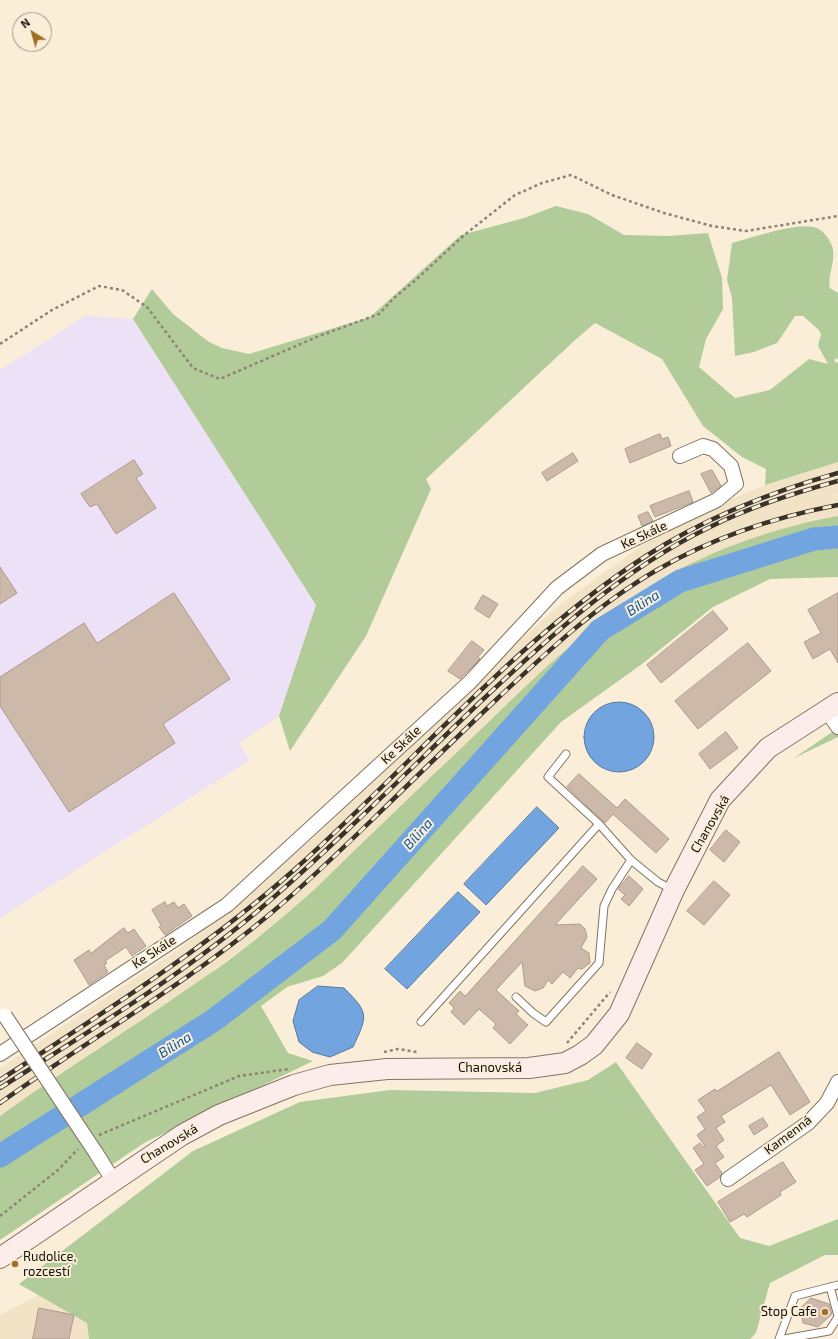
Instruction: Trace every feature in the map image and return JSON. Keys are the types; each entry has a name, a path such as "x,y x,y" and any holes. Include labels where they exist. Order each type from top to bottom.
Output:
{"street":[{"name":"Ke Skále","path":"0,1054 227,905 470,682 557,588 602,554 717,500 736,484 731,466 713,449 703,446 680,456"},
{"path":"832,706 838,727"},
{"name":"Chanovská","path":"0,1258 113,1180 182,1135 219,1115 255,1099 301,1083 330,1076 387,1069 529,1068 565,1063 594,1045 619,1014 674,890 720,800 768,748 832,706"},
{"path":"3,1012 113,1180"},
{"name":"Kamenná","path":"728,1179 808,1123 826,1103 838,1082"}],"lane":[{"path":"566,754 548,777 599,824 631,860 658,882 674,890"},
{"path":"421,1022 599,824"},
{"path":"516,997 533,1013 546,1022 599,963 604,906 612,889 631,860"},
{"path":"779,1339 795,1296 838,1286"},
{"path":"784,1339 829,1331 838,1316 830,1287"}],"path":[{"path":"0,344 52,310 99,286 122,290 146,307 193,368 220,379 319,336 379,314 394,298 418,278 462,236 515,195 542,183 571,175 612,194 664,213 712,226 746,231 838,216"}],"shaded area":[{"path":"85,316 133,319 316,605 279,716 239,743 250,760 0,918 0,370"},
{"path":"838,462 838,494 829,496 838,495 838,516 772,532 724,549 695,562 609,615 586,632 520,691 314,890 278,921 200,981 59,1074 0,1116 0,1068 179,949 253,891 321,831 495,662 562,603 641,546 703,511 765,485"},
{"path":"39,1295 87,1323 89,1339 0,1339 0,1315"}],"green space":[{"path":"556,206 588,214 624,235 669,236 708,233 722,278 723,309 706,339 699,367 735,398 770,390 809,359 828,364 818,346 821,334 819,330 803,316 795,316 777,343 754,352 735,356 732,298 727,280 732,243 795,227 813,227 822,231 829,240 833,251 833,262 829,283 830,288 838,293 838,360 837,358 834,360 836,363 838,362 838,462 765,485 766,469 742,457 703,426 662,359 595,323 426,479 431,489 366,636 290,751 279,716 316,605 133,319 152,289 173,314 209,342 222,348 249,354 370,317 461,235 524,218"},
{"path":"838,516 838,577 770,579 713,607 642,664 561,722 342,963 323,976 287,987 261,1006 288,1053 313,1061 144,1143 0,1240 0,1116 214,971 244,949 314,890 564,651 636,595 662,579 725,548 792,526"},
{"path":"838,728 838,737 794,758"},
{"path":"616,1062 740,1238 769,1246 838,1219 838,1255 825,1255 770,1283 756,1333 750,1339 89,1339 87,1323 19,1284 193,1151 300,1102 390,1090 535,1093 588,1080"}],"water":[{"path":"619,702 632,705 644,712 651,724 654,737 651,750 644,762 632,769 619,772 606,769 594,762 587,750 584,737 587,724 594,712 606,705"},
{"path":"537,807 559,828 486,905 464,884"},
{"path":"458,892 480,912 407,989 385,969"},
{"path":"318,986 344,988 358,1003 364,1015 361,1028 353,1047 330,1057 312,1052 299,1042 293,1021 299,1000"}],"building":[{"path":"660,434 662,439 668,437 671,446 630,463 625,449"},
{"path":"573,453 578,461 547,481 542,473"},
{"path":"134,460 143,474 136,478 156,508 116,534 97,504 90,507 81,494"},
{"path":"712,470 721,486 711,493 701,474"},
{"path":"689,491 693,502 655,517 650,506"},
{"path":"648,512 653,521 642,526 638,516"},
{"path":"0,567 17,593 0,604"},
{"path":"174,593 230,679 163,724 175,743 69,812 0,706 0,677 84,623 97,643"},
{"path":"838,593 838,663 830,649 813,659 804,642 821,633 808,610"},
{"path":"483,595 498,604 489,618 475,609"},
{"path":"713,611 728,629 661,683 647,665"},
{"path":"472,641 484,650 478,657 480,659 460,679 448,671"},
{"path":"748,643 771,671 698,729 675,701"},
{"path":"726,732 738,748 710,769 699,754"},
{"path":"579,774 617,808 625,799 669,839 656,853 613,814 605,823 567,787"},
{"path":"726,830 740,842 724,862 710,850"},
{"path":"583,866 597,879 555,925 580,924 585,929 587,937 581,948 589,953 590,963 582,969 578,968 570,978 563,972 552,984 548,980 543,988 535,991 525,986 522,962 496,990 519,1011 516,1014 528,1025 510,1044 493,1028 496,1024 479,1009 464,1025 451,1012 454,1008 449,1003 460,991 465,996"},
{"path":"629,876 643,889 629,906 621,899 625,895 618,889"},
{"path":"714,881 730,895 704,925 687,911"},
{"path":"165,902 167,906 174,902 178,908 184,904 192,916 165,935 159,927 161,925 152,910"},
{"path":"124,928 128,933 134,929 146,946 132,956 126,947 105,961 107,963 104,965 108,972 89,985 74,960 89,950 91,953"},
{"path":"637,1043 652,1054 642,1069 626,1058"},
{"path":"779,1052 810,1102 790,1115 771,1085 721,1116 725,1122 716,1128 724,1140 716,1146 724,1157 715,1163 722,1173 720,1177 707,1186 695,1170 704,1164 693,1148 700,1143 703,1147 705,1146 697,1135 705,1129 697,1117 706,1111 698,1100 715,1089 717,1091"},
{"path":"763,1118 768,1126 754,1135 749,1126"},
{"path":"783,1162 796,1182 780,1192 781,1195 747,1217 744,1214 730,1222 718,1202"},
{"path":"811,1298 829,1304 832,1314 818,1327 803,1323 800,1309"},
{"path":"39,1308 74,1315 69,1339 33,1339"}],"waterway":[{"name":"Bílina","path":"0,1156 214,1020 332,930 600,630 680,581 814,539 838,537"}],"railway":[{"path":"0,1080 151,980 188,954 260,899 338,830 507,665 551,627 598,590 668,542 715,518 763,498 813,480 838,473"},
{"path":"0,1088 103,1023 203,954 236,929 321,855 531,655 587,607 616,585 677,544 710,527 772,501 838,481"},
{"path":"0,1103 171,988 238,940 270,914 336,855 535,663 594,613 635,583 700,548 744,530 768,522 838,505"}],"place":[{"name":"Rudolice, rozcestí","path":"15,1264"},
{"name":"Stop Cafe","path":"825,1312"}]}
